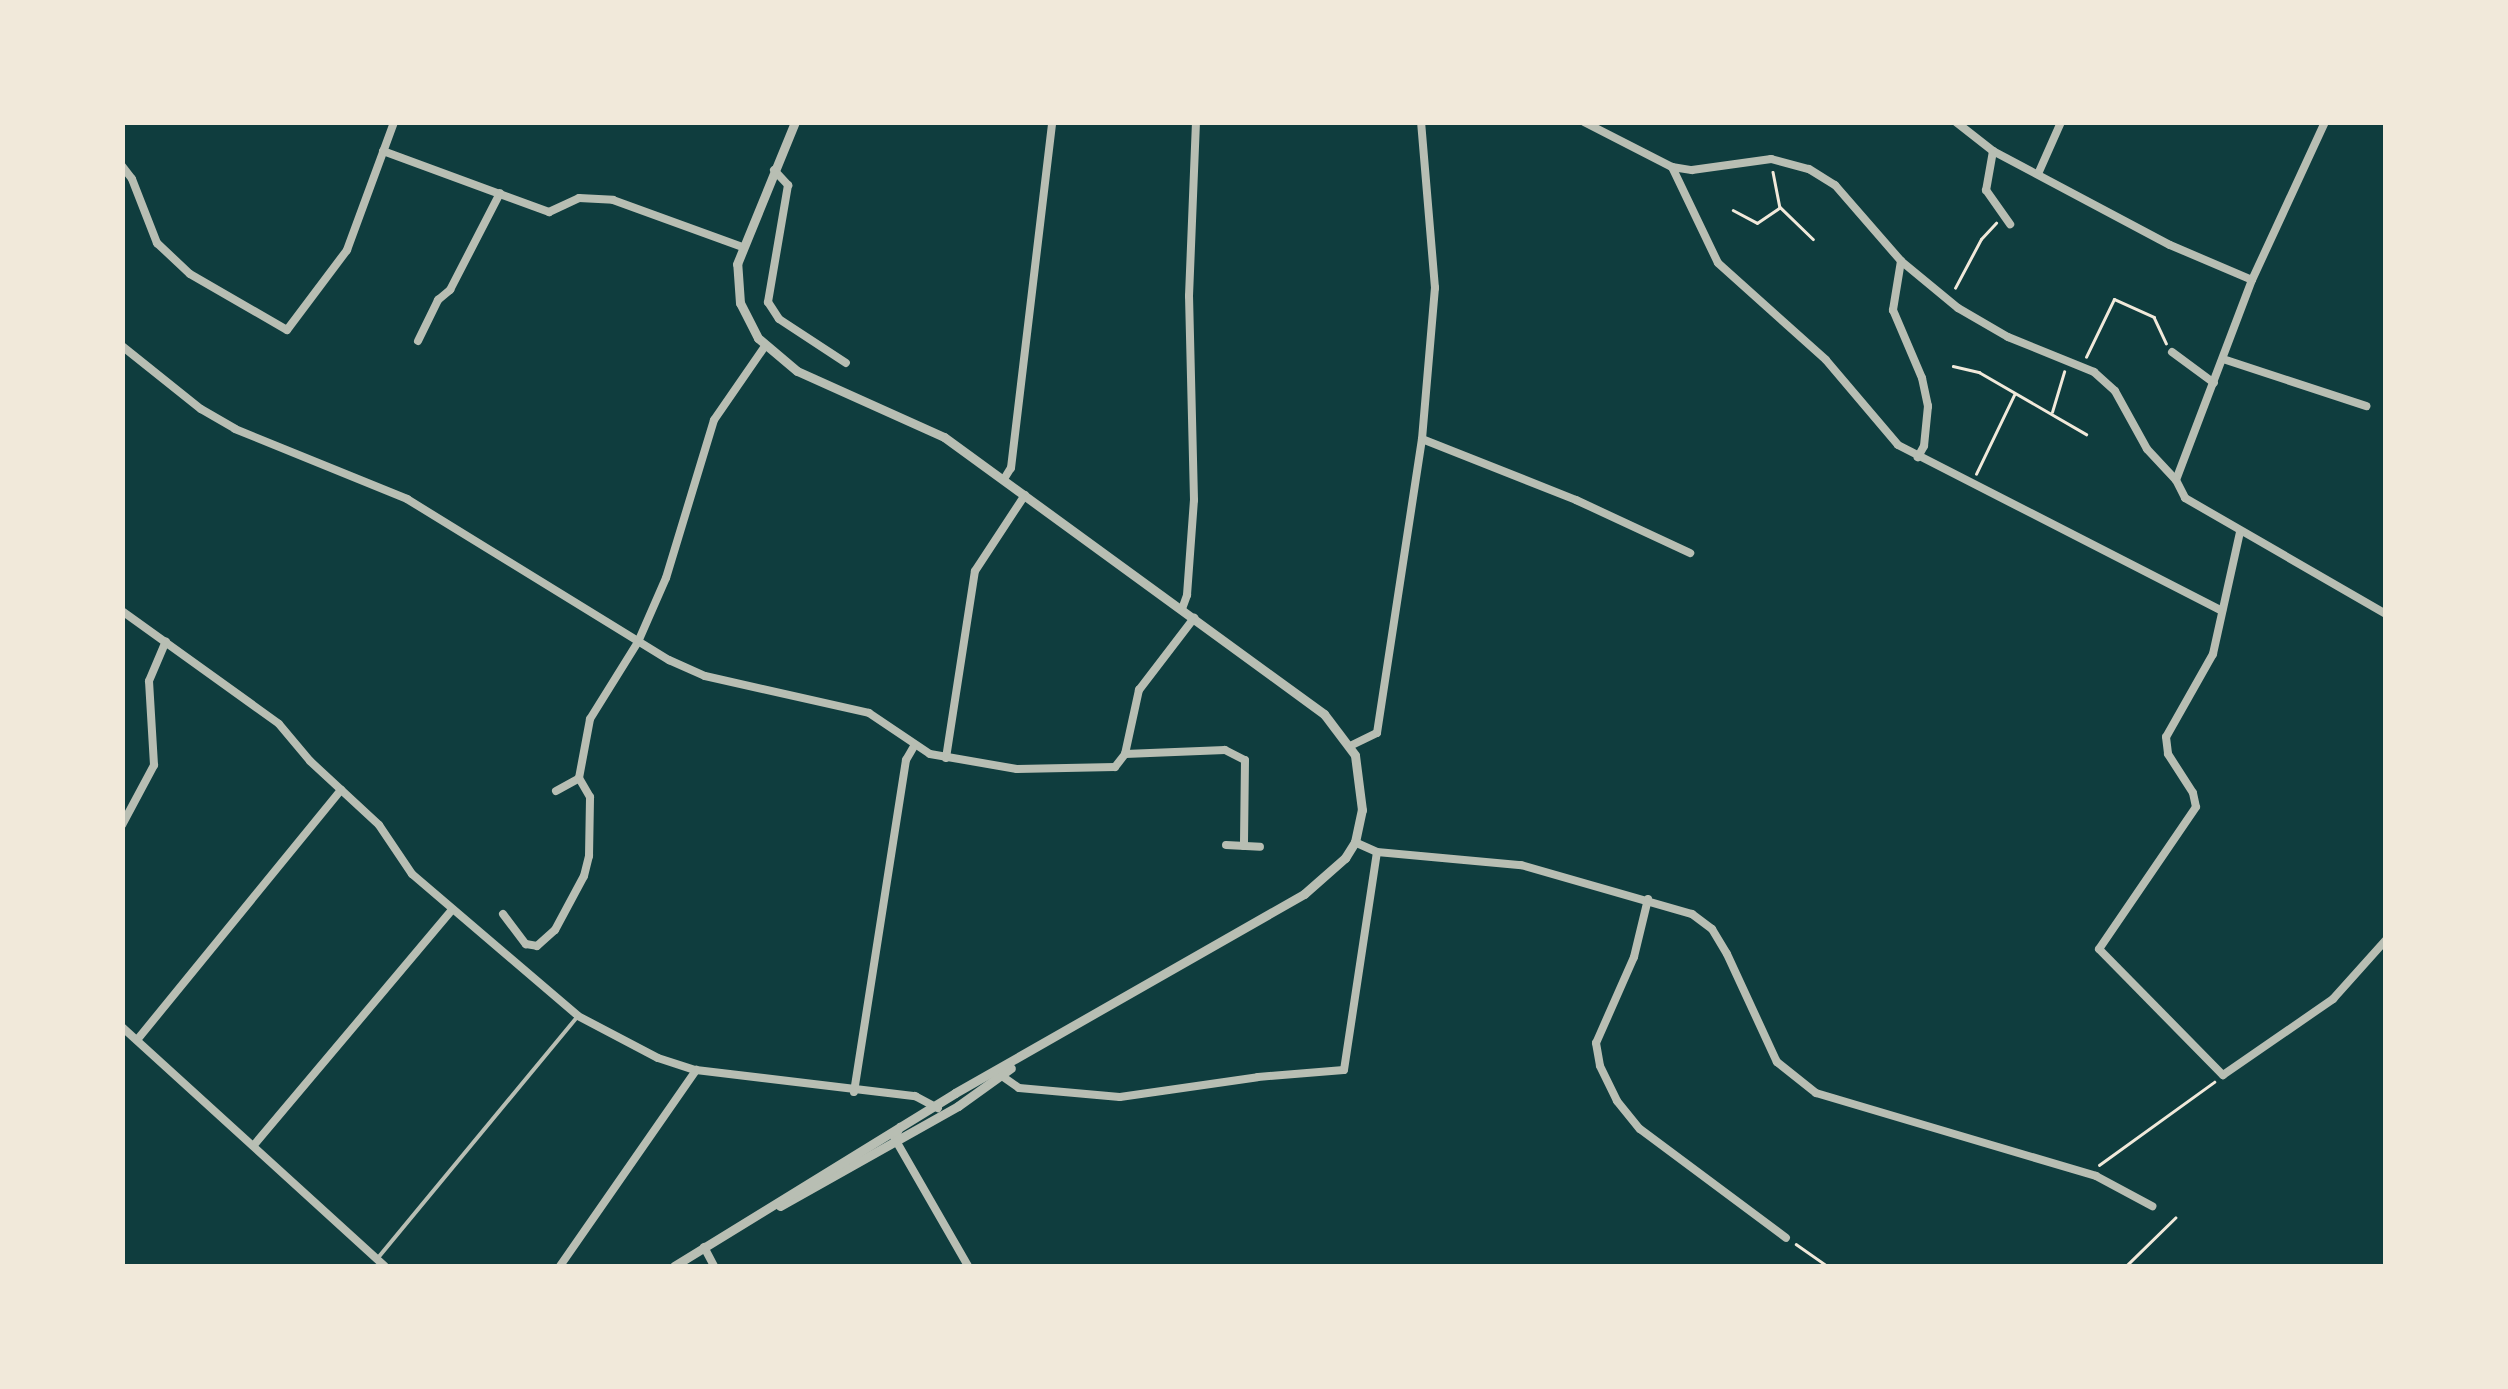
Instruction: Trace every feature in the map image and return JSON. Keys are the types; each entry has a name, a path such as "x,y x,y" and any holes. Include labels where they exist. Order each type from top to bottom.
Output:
{"street":[{"path":"122,166 132,179 157,242 190,274 286,330 347,250 394,122"},
{"path":"674,1266 955,1093 998,1073 1304,894 1337,867 1355,842 1362,796 1350,746 1324,714 1004,479 924,426 797,371 765,346 740,303 736,272 742,247 795,122"},
{"path":"1004,479 1011,468 1052,122"},
{"path":"1182,609 1187,595 1194,500 1189,296 1196,122"},
{"path":"1350,746 1376,733 1422,439 1435,288 1421,122"},
{"path":"1584,122 1672,167 1692,170 1771,160 1809,169 1835,184 1901,261 1949,301 2008,337 2082,366 2115,392 2147,449 2176,480 2185,498 2386,614"},
{"path":"1956,122 1993,151 2170,245 2252,280"},
{"path":"2038,174 2061,122"},
{"path":"2176,480 2252,280 2325,122"},
{"path":"383,151 550,212 578,198 613,200 742,247"},
{"path":"1993,151 1986,190 2010,224"},
{"path":"1672,167 1718,262 1826,360 1898,446 2222,611"},
{"path":"774,170 788,185 768,302 779,319 846,364"},
{"path":"418,341 438,300 450,290 500,194"},
{"path":"1901,261 1893,310 1922,378 1928,406 1924,446 1918,457"},
{"path":"122,346 218,419 407,500 638,642 705,676 869,713 914,746 946,758 1016,770 1116,767 1125,754 1139,690 1194,618"},
{"path":"503,914 531,946 556,930 587,868 590,796 579,778 590,718 638,642 683,529 714,420 765,346"},
{"path":"2172,352 2214,383"},
{"path":"2223,359 2366,406"},
{"path":"1422,439 1576,500 1690,553"},
{"path":"946,758 975,570 1025,495"},
{"path":"2240,532 2213,654 2166,737 2168,754 2194,793 2196,807 2099,949 2223,1075 2333,999 2386,940"},
{"path":"122,612 279,724 379,825 412,874 578,1016 658,1058 696,1070 854,1092 916,1096 935,1105 944,1115"},
{"path":"122,825 154,765 149,681 166,641"},
{"path":"854,1092 906,760 914,746"},
{"path":"1125,754 1226,750 1245,760 1244,846"},
{"path":"556,791 579,778"},
{"path":"137,1040 341,790"},
{"path":"1355,842 1377,852 1521,865 1692,914 1712,929 1776,1062 1816,1093 2086,1173 2152,1206"},
{"path":"1226,844 1260,847"},
{"path":"998,1073 1019,1088 1120,1096 1344,1070 1377,852"},
{"path":"1648,899 1634,957 1596,1043 1600,1066 1617,1101 1640,1129 1786,1238"},
{"path":"254,1146 452,910"},
{"path":"502,952 516,932"},
{"path":"122,1026 385,1266"},
{"path":"560,1266 696,1070"},
{"path":"742,1224 944,1115 980,1091 998,1073"},
{"path":"902,1125 895,1134 897,1142 968,1266"},
{"path":"704,1247 714,1266"}],"lane":[{"path":"377,1259 578,1016"}],"path":[{"path":"1771,160 1780,207 1813,239"},
{"path":"1733,210 1757,224 1780,207"},
{"path":"1949,301 1981,239 2004,215"},
{"path":"2082,366 2114,299 2154,317 2172,352"},
{"path":"2051,414 2068,361"},
{"path":"1953,366 1979,372 2086,434"},
{"path":"1971,484 2014,394"},
{"path":"2086,1173 2223,1075"},
{"path":"2126,1266 2175,1218"},
{"path":"1786,1238 1828,1266"}]}
